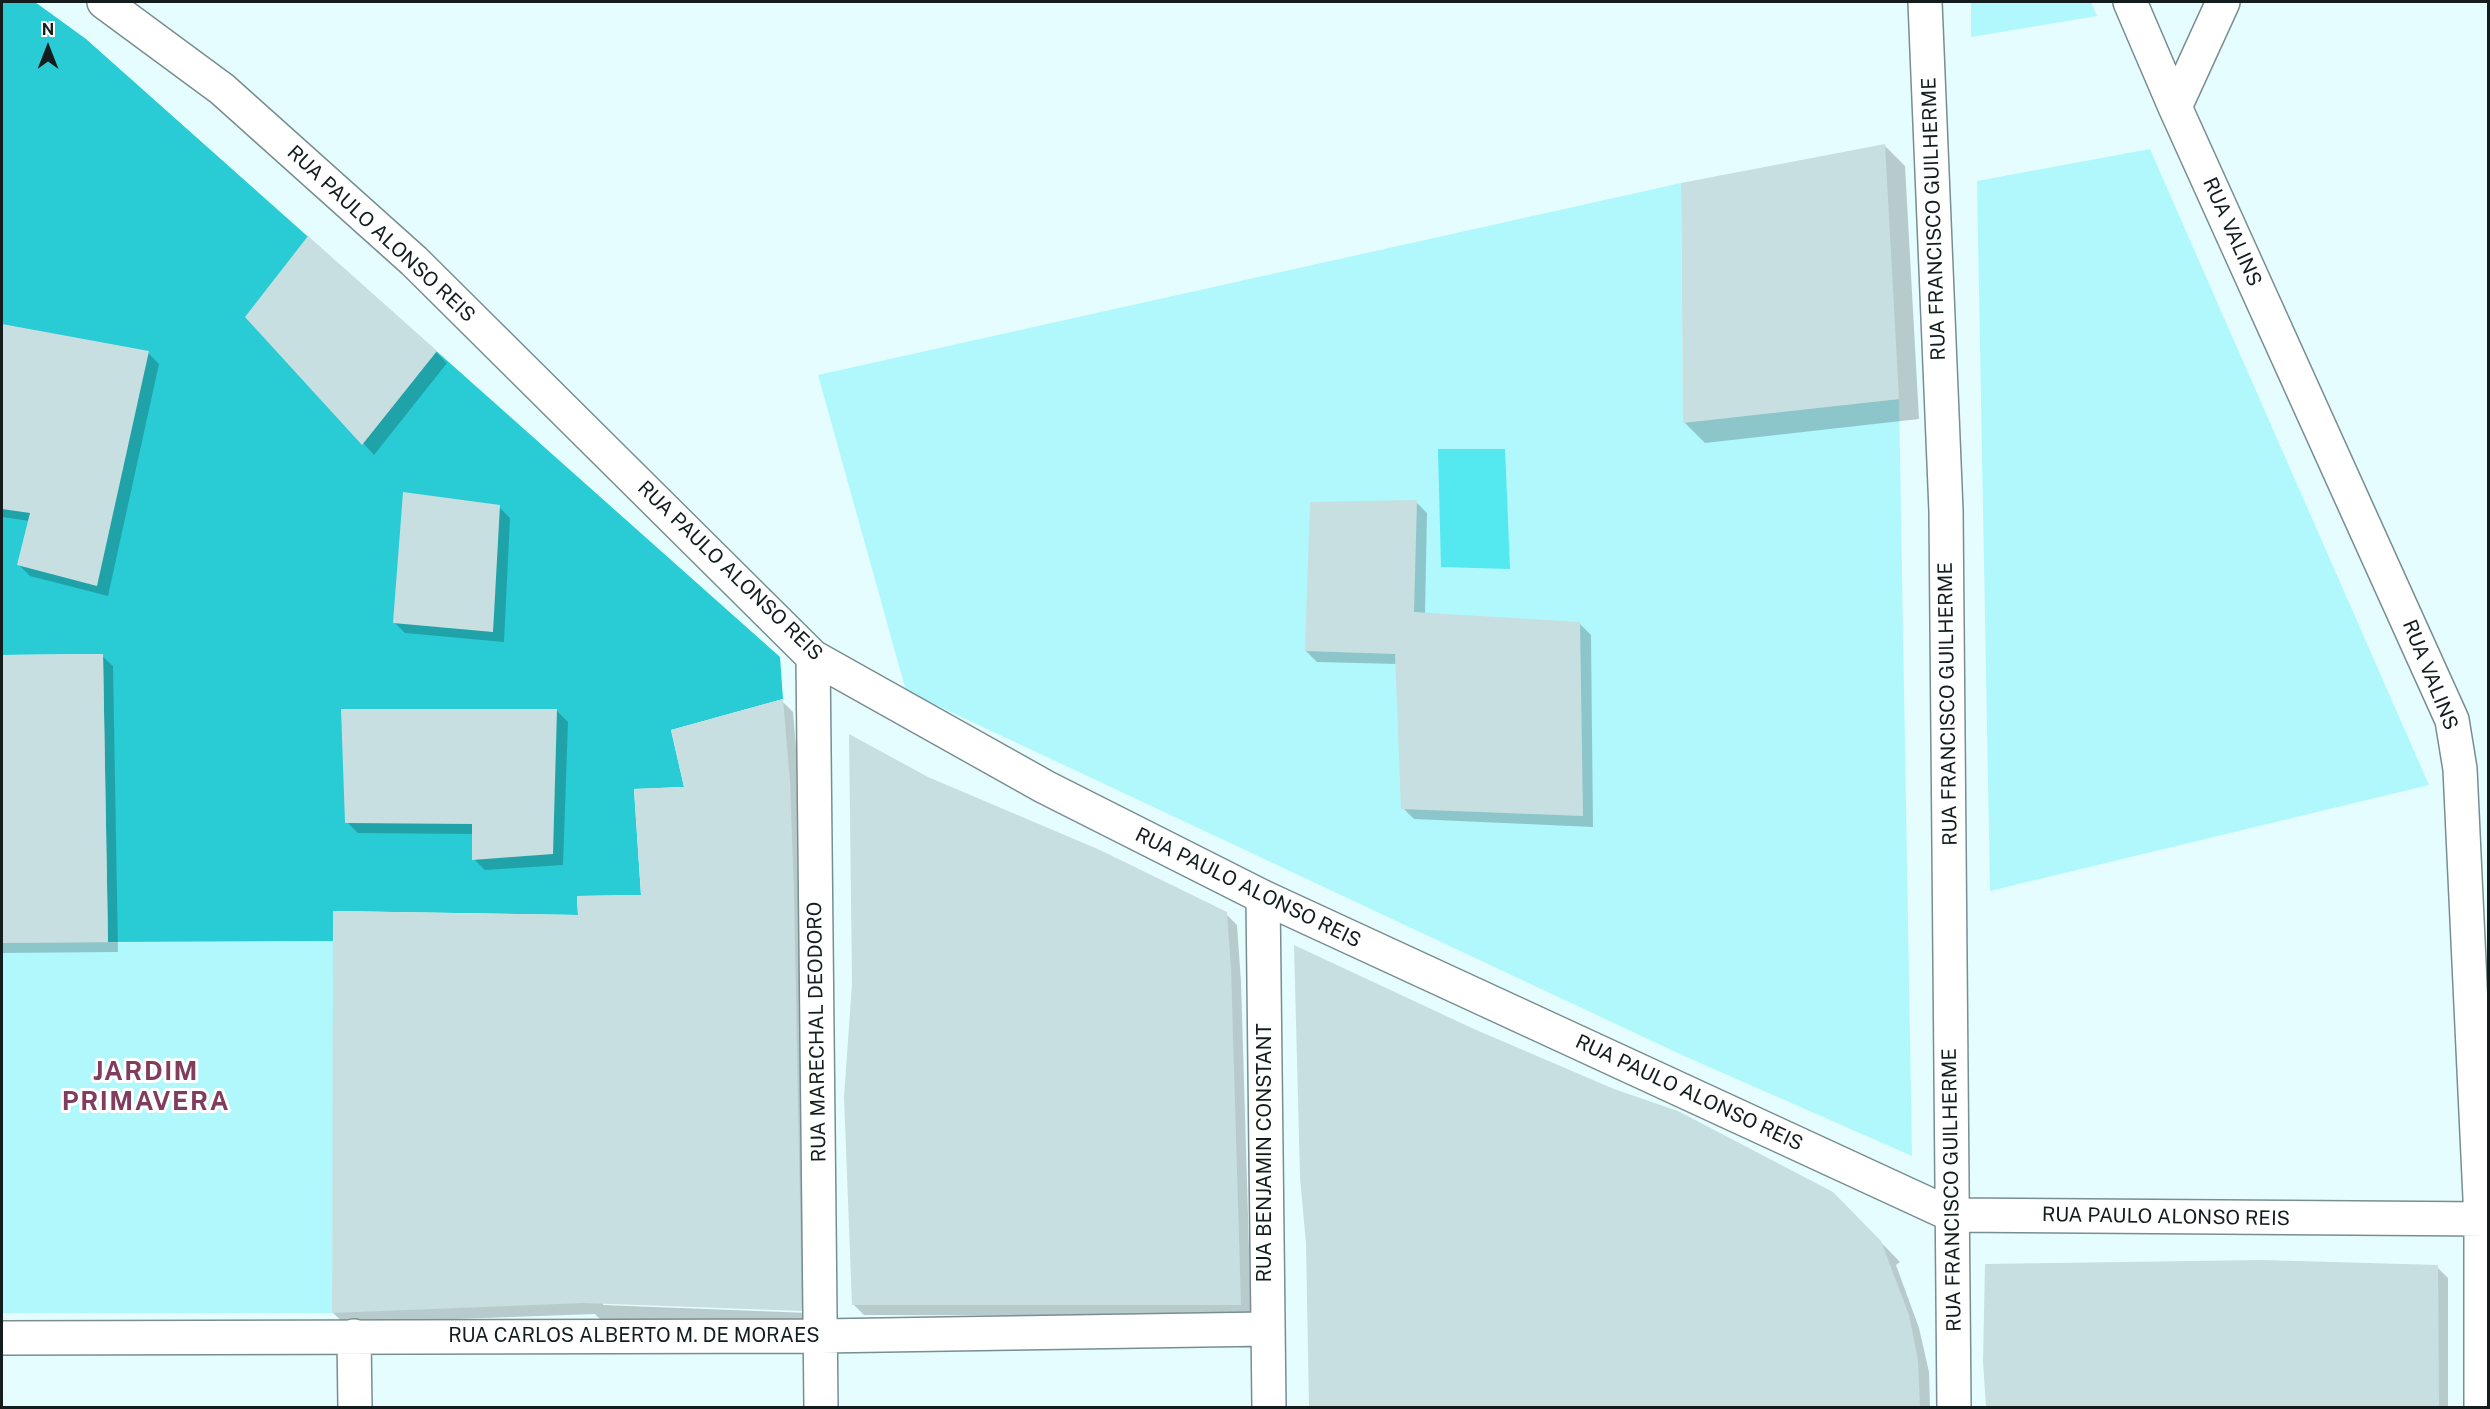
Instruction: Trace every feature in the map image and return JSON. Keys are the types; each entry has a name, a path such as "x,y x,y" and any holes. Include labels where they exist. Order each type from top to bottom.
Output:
{"street":[{"name":"RUA PAULO ALONSO REIS","path":"104,2 222,89 414,261 813,657 1045,787 1263,897 1953,1215 2485,1219"},
{"name":"RUA FRANCISCO GUILHERME","path":"1925,2 1946,512 1954,1407"},
{"name":"RUA VALINS","path":"2130,2 2175,107 2452,720 2460,769 2485,1219 2481,1407"},
{"path":"2175,107 2223,2"},
{"name":"RUA MARECHAL DEODORO","path":"813,657 821,1407"},
{"name":"RUA BENJAMIN CONSTANT","path":"1263,897 1266,1329 1269,1407"},
{"name":"RUA CARLOS ALBERTO M. DE MORAES","path":"2,1338 821,1336 1266,1329"},
{"path":"354,1336 355,1407"}],"shaded area":[{"path":"2,2 35,2 86,39 780,657 783,699 671,730 684,787 634,789 641,895 577,896 578,915 333,911 334,941 108,942 103,654 2,655"},
{"path":"1971,2 2091,2 2097,16 1971,37"},
{"path":"2150,149 2429,785 1990,891 1977,181"},
{"path":"1681,183 1683,422 1899,399 1912,1156 1684,1056 906,691 818,375"},
{"path":"1438,449 1505,449 1510,569 1441,567"},
{"path":"334,941 332,1313 2,1313 2,943"}],"building":[{"path":"1885,144 1899,399 1683,423 1681,183"},
{"path":"308,236 437,351 362,445 245,317"},
{"path":"2,324 149,351 97,586 17,565 30,513 2,509"},
{"path":"403,492 500,505 493,632 393,623"},
{"path":"1417,500 1414,612 1580,622 1583,816 1401,809 1395,654 1305,651 1310,502"},
{"path":"103,654 108,942 2,943 2,655"},
{"path":"783,699 790,782 794,893 802,1311 583,1303 332,1313 333,911 578,915 577,896 641,895 634,789 684,787 671,730"},
{"path":"341,709 557,709 553,854 472,860 472,824 345,823"},
{"path":"849,734 928,777 1100,850 1227,912 1231,969 1241,1305 852,1305 844,1097 852,984"},
{"path":"1294,945 1474,1029 1614,1089 1678,1111 1833,1192 1881,1241 1909,1315 1918,1360 1920,1407 1309,1407 1306,1244 1300,1177"},
{"path":"2262,1260 2438,1265 2439,1407 1986,1407 1983,1362 1985,1264"}],"district":[{"name":"JARDIM PRIMAVERA","path":"146,1087"}]}
